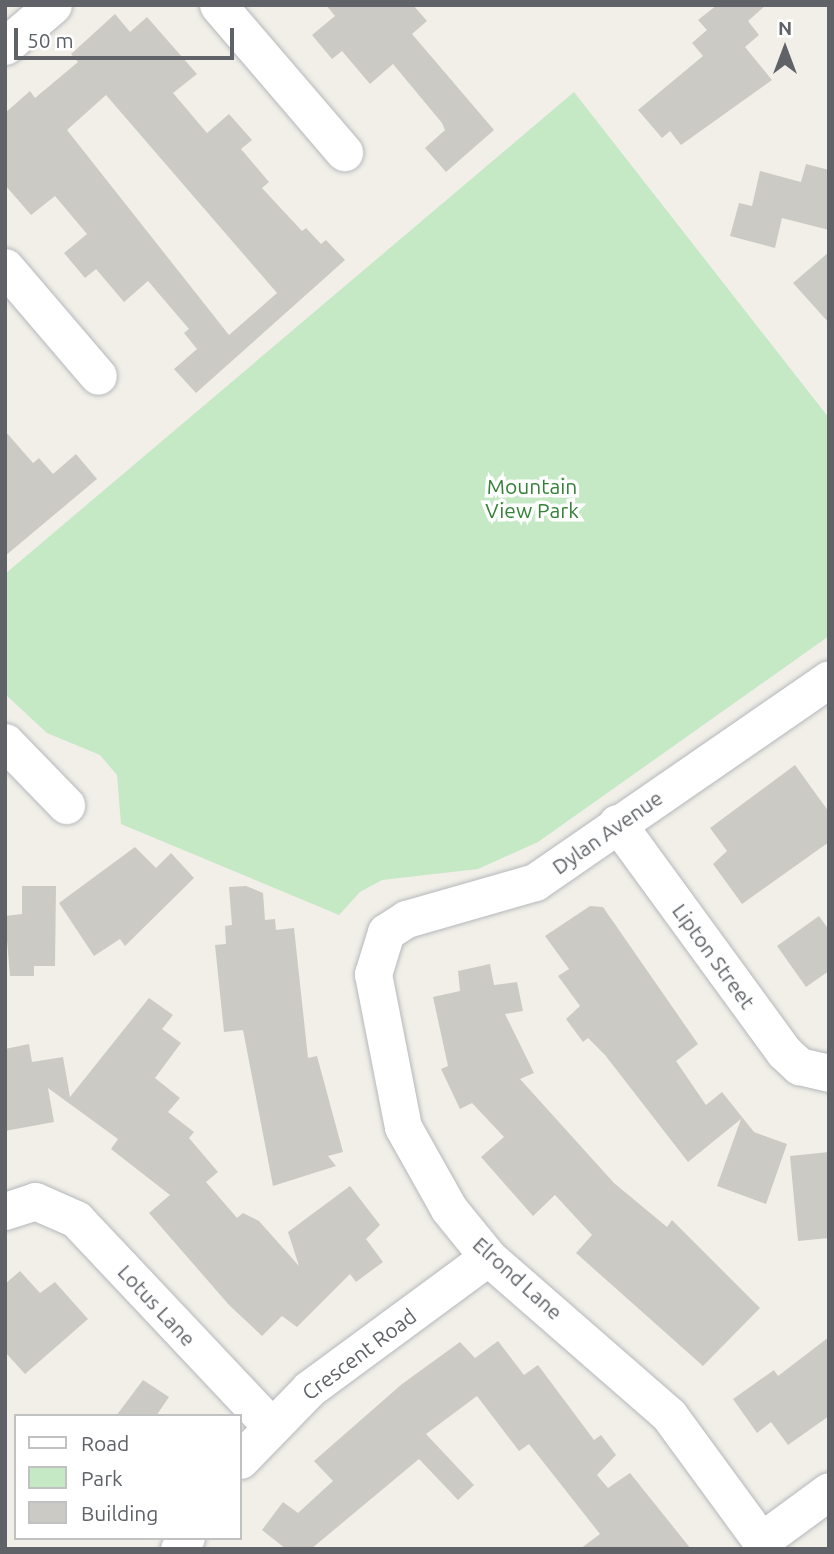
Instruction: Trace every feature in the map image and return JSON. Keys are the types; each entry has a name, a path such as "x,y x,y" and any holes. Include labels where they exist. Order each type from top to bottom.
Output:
{"street":[{"path":"5,46 52,5"},
{"path":"218,5 344,152"},
{"path":"5,267 98,376"},
{"name":"Dylan Avenue","path":"375,953 386,932 406,919 535,882 829,679"},
{"path":"5,742 66,805"},
{"name":"Lipton Street","path":"617,823 784,1052 825,1074"},
{"name":"Elrond Lane","path":"375,953 382,1036 402,1127 449,1209 488,1257 669,1415 764,1545"},
{"name":"Lotus Lane","path":"20,1206 76,1219 270,1425"},
{"name":"Crescent Road","path":"242,1458 270,1425 488,1257"},
{"path":"764,1545 829,1491"}],"green space":[{"name":"Mountain View Park","path":"574,92 829,418 829,636 538,842 478,869 382,880 360,892 339,915 121,824 117,775 100,755 47,733 5,694 5,574"}],"building":[{"path":"326,5 413,5 427,21 412,34 494,130 446,172 425,148 445,130 442,123 393,64 370,84 342,51 332,59 312,35 335,16"},
{"path":"717,5 766,5 748,21 759,35 745,47 772,80 681,145 670,131 662,138 638,110 703,56 692,43 707,30 698,20"},
{"path":"115,14 130,32 147,17 197,74 173,93 207,133 229,114 252,140 241,149 269,182 262,188 302,231 306,228 321,244 326,240 345,260 196,393 174,369 197,349 184,333 189,329 148,281 124,302 96,269 85,278 64,253 87,234 55,196 31,215 5,185 5,113 30,91 35,98 78,62 71,54","holes":["106,95 277,293 229,335 67,130"]},
{"path":"806,164 829,170 829,230 782,218 775,248 730,236 739,203 752,206 760,171 801,182"},
{"path":"829,252 829,323 793,283"},
{"path":"5,431 33,463 39,458 53,474 76,454 97,479 5,556"},
{"path":"795,765 829,812 829,842 742,904 713,864 727,851 710,828"},
{"path":"135,847 156,868 171,853 194,878 125,946 120,939 94,956 59,903"},
{"path":"22,886 56,886 55,966 34,966 34,976 10,976 5,916 22,914"},
{"path":"246,886 263,893 265,920 275,919 276,930 294,928 308,1058 317,1056 343,1152 328,1156 336,1166 273,1186 243,1030 224,1032 215,945 226,944 225,926 232,925 229,887"},
{"path":"590,906 603,907 698,1044 676,1061 706,1105 722,1092 754,1132 787,1144 766,1204 717,1186 741,1119 688,1162 605,1055 588,1038 583,1042 566,1019 580,1006 558,976 569,969 545,936"},
{"path":"819,916 829,930 829,971 806,987 777,946"},
{"path":"490,964 494,985 517,982 523,1011 505,1014 534,1073 520,1079 614,1183 667,1227 672,1220 760,1308 703,1366 576,1253 592,1235 555,1195 533,1216 481,1157 504,1137 472,1103 460,1109 441,1069 448,1066 433,997 460,991 458,971"},
{"path":"149,998 173,1015 162,1029 181,1043 155,1078 180,1098 168,1112 194,1132 189,1138 218,1172 206,1182 237,1218 243,1213 259,1221 299,1266 288,1232 350,1186 380,1225 366,1239 383,1262 356,1282 350,1274 297,1327 282,1316 262,1336 229,1305 149,1213 170,1195 111,1149 118,1139 48,1088 54,1122 5,1131 5,1049 29,1044 32,1062 63,1057 70,1097"},
{"path":"829,1152 829,1238 798,1241 790,1156"},
{"path":"20,1271 40,1293 55,1282 88,1319 25,1374 5,1352 5,1284"},
{"path":"829,1337 829,1416 788,1445 771,1422 757,1433 733,1399 774,1370 778,1376"},
{"path":"498,1341 524,1375 538,1365 594,1440 601,1435 616,1455 597,1475 608,1488 630,1473 691,1549 580,1549 600,1534 529,1444 519,1451 477,1396 426,1434 474,1485 458,1500 419,1459 311,1549 286,1549 262,1530 283,1502 298,1513 333,1481 314,1461 402,1384 460,1342 475,1358"},
{"path":"143,1380 169,1397 157,1414 118,1414"}]}
